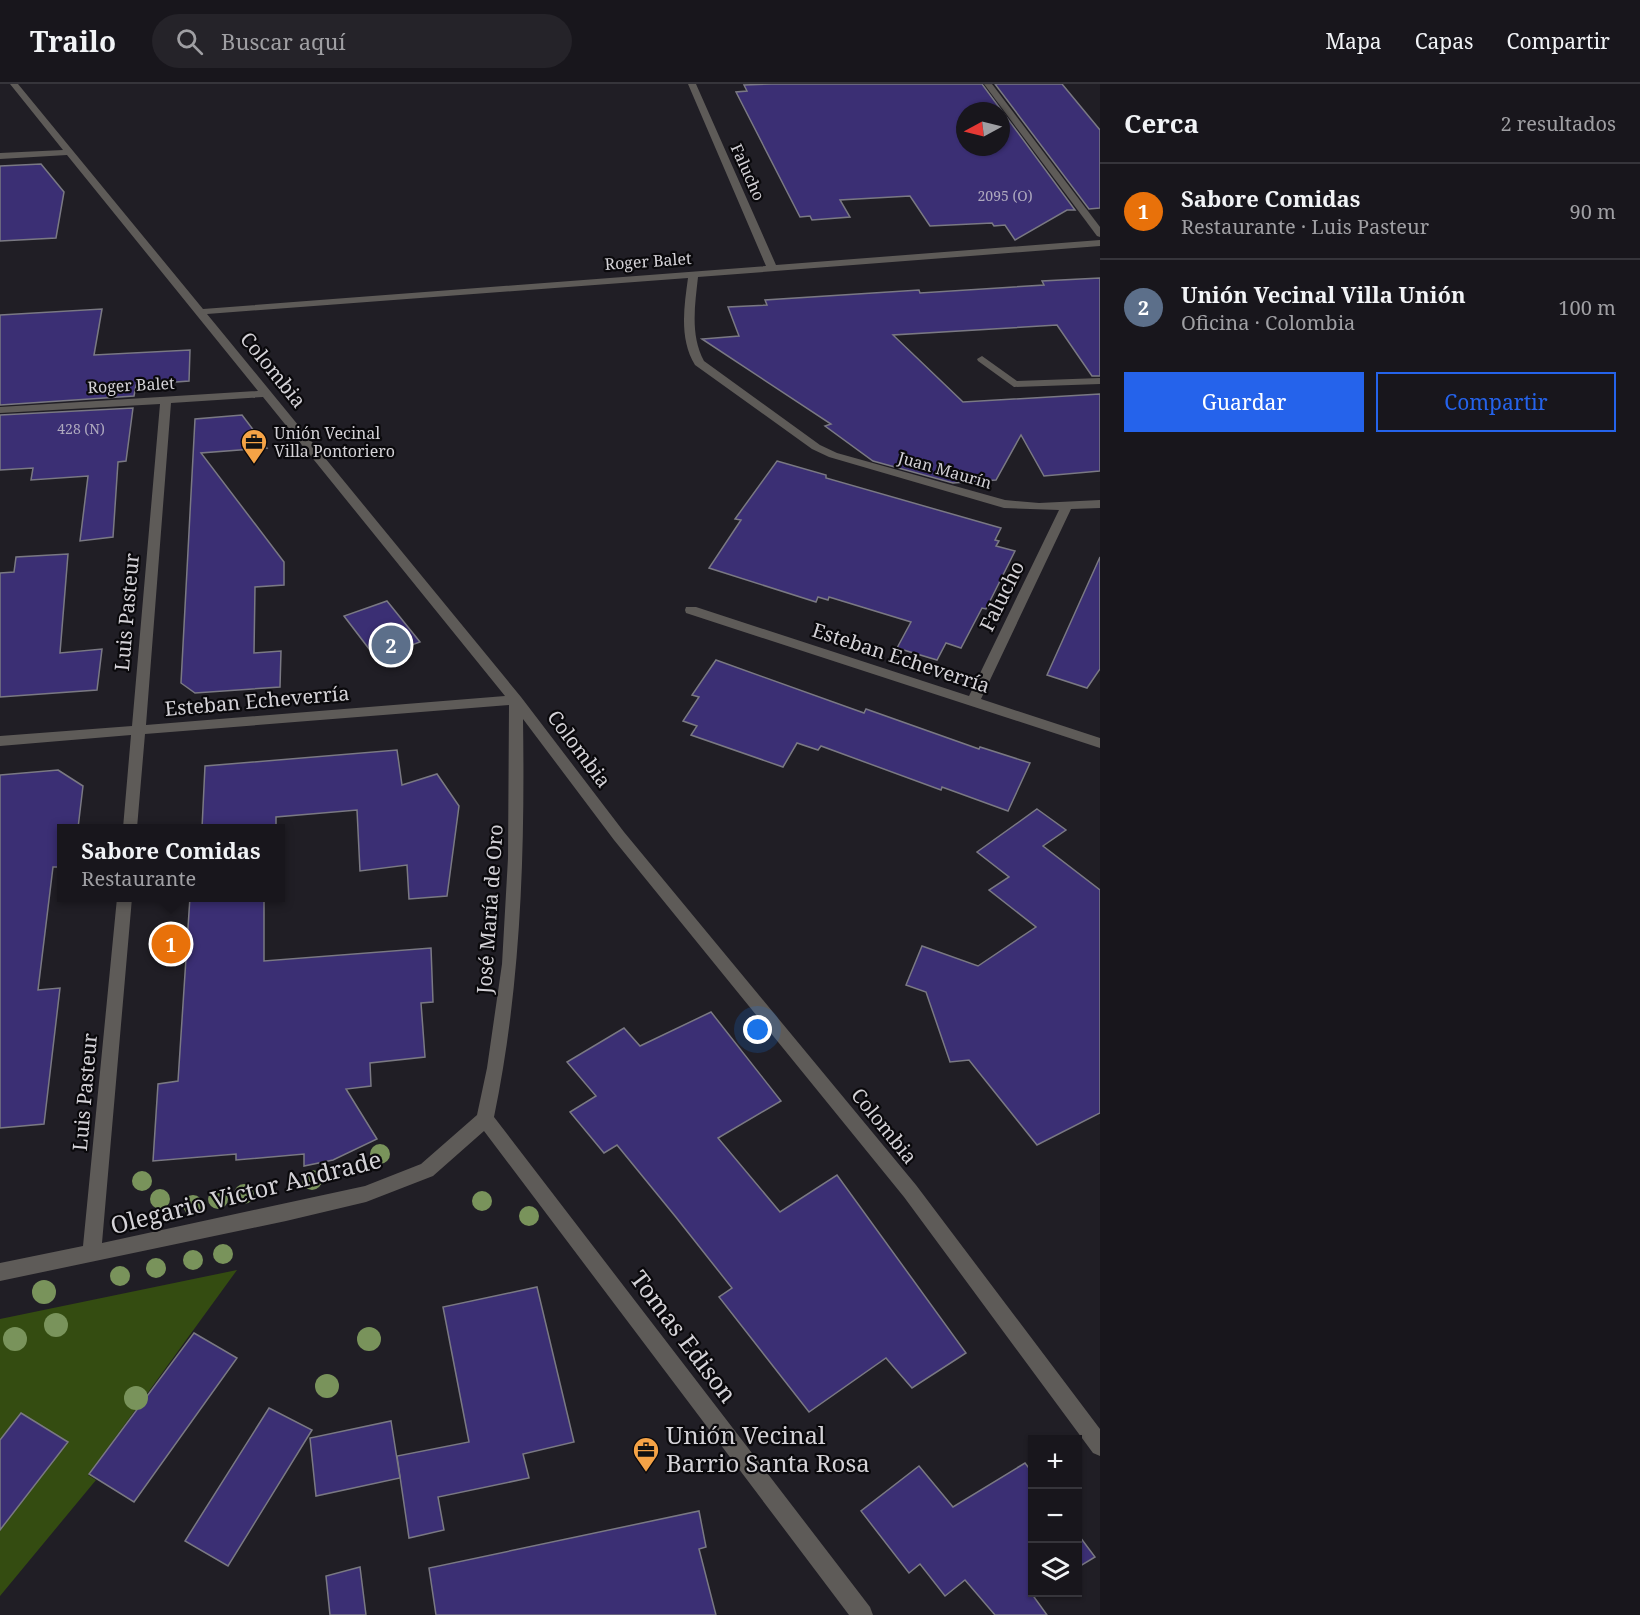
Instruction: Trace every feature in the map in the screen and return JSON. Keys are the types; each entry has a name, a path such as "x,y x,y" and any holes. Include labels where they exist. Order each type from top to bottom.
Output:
{"street":[{"name":"Colombia","path":"14,84 264,394 516,700 619,836 910,1191 1100,1446"},
{"path":"988,84 1100,234"},
{"name":"Falucho","path":"693,87 771,268"},
{"path":"0,156 70,152"},
{"name":"Roger Balet","path":"198,312 1100,243"},
{"name":"Juan Maurín","path":"693,274 691,351 699,363 790,431 834,455 1004,504 1066,507 1100,504"},
{"path":"982,359 1014,384 1100,381"},
{"name":"Roger Balet","path":"0,410 264,394"},
{"name":"Luis Pasteur","path":"130,824 166,399"},
{"name":"Falucho","path":"973,702 1066,507"},
{"name":"Esteban Echeverría","path":"691,610 1100,742"},
{"name":"Esteban Echeverría","path":"0,741 516,700"},
{"name":"José María de Oro","path":"485,1119 495,1077 510,946 518,832 516,700"},
{"name":"Luis Pasteur","path":"92,1254 124,902"},
{"name":"Olegario Victor Andrade","path":"0,1272 366,1194 427,1170 485,1119"},
{"name":"Tomas Edison","path":"485,1119 862,1615"}],"green space":[{"path":"237,1270 88,1475 96,1480 0,1596 0,1530 52,1462 49,1460 65,1440 21,1413 0,1440 0,1319"}],"building":[{"path":"982,84 995,102 956,102 956,156 1010,156 1010,122 1075,210 1067,210 1015,240 1005,225 994,226 992,223 930,226 910,196 840,200 850,217 812,220 810,216 800,217 736,92 747,91 744,85"},
{"path":"995,84 1062,84 1100,130 1100,208 1089,209"},
{"path":"41,164 64,192 56,238 0,241 0,166"},
{"path":"1100,278 1100,376 1092,376 1057,325 893,335 963,402 1100,394 1100,471 1044,476 1021,435 996,480 953,483 873,461 825,426 831,424 702,339 739,336 728,307 767,305 765,300 1044,285 1042,281"},
{"path":"102,309 94,355 190,350 189,381 136,385 134,396 0,405 0,315"},
{"path":"133,408 126,461 118,462 113,537 80,541 88,476 31,480 33,468 0,470 0,415"},
{"path":"242,415 267,448 201,453 284,562 284,585 255,587 254,653 281,651 280,687 195,693 181,683 195,419"},
{"path":"777,461 826,475 826,478 1001,528 995,540 999,541 996,546 1015,551 986,609 982,608 961,648 946,643 937,660 897,648 911,622 829,597 828,600 818,597 816,602 709,568 741,520 735,519"},
{"path":"68,554 60,653 102,649 97,690 0,697 0,573 14,572 16,557"},
{"path":"1100,557 1100,669 1087,688 1047,675"},
{"path":"387,601 420,642 376,658 344,616"},
{"path":"716,660 864,713 866,709 979,749 980,747 1030,763 1008,811 942,787 941,790 821,746 818,750 797,743 783,767 691,735 697,726 683,721 699,697 692,695"},
{"path":"397,750 402,785 437,774 459,806 447,896 409,899 407,865 360,871 357,810 276,817 276,824 202,824 205,766"},
{"path":"58,770 83,786 78,824 57,824 57,867 53,867 38,990 60,988 44,1124 0,1128 0,775"},
{"path":"1037,809 1066,830 1043,846 1100,890 1100,1113 1037,1145 969,1060 950,1062 926,992 906,985 922,946 978,966 1036,927 989,890 1009,877 977,852"},
{"path":"190,902 264,902 264,961 431,948 433,1002 421,1003 425,1057 370,1063 371,1086 346,1089 377,1139 333,1160 304,1166 304,1154 236,1160 236,1154 153,1161 158,1084 178,1081"},
{"path":"711,1012 781,1101 718,1138 780,1212 837,1175 966,1353 912,1388 886,1358 809,1412 719,1297 732,1288 675,1216 617,1145 604,1153 570,1112 596,1096 567,1062 624,1028 640,1046"},
{"path":"537,1287 574,1442 523,1454 529,1478 438,1497 444,1530 409,1538 397,1456 469,1442 443,1307"},
{"path":"194,1333 237,1358 134,1502 89,1474"},
{"path":"269,1408 312,1430 228,1566 185,1541"},
{"path":"21,1413 68,1442 0,1530 0,1440"},
{"path":"391,1421 400,1478 316,1496 310,1438"},
{"path":"1025,1463 1028,1467 1028,1597 1034,1597 1047,1615 995,1615 965,1580 945,1596 920,1564 909,1573 861,1511 919,1466 953,1507"},
{"path":"699,1511 706,1547 699,1549 716,1615 436,1615 429,1568"},
{"path":"1082,1540 1095,1557 1082,1565"},
{"path":"360,1567 366,1615 330,1615 326,1576"}],"place":[{"name":"Unión Vecinal Villa Pontoriero","path":"254,465"},
{"name":"Unión Vecinal Villa Unión","path":"391,645"},
{"name":"Sabore Comidas","path":"171,944"},
{"name":"Unión Vecinal Barrio Santa Rosa","path":"646,1473"}]}
